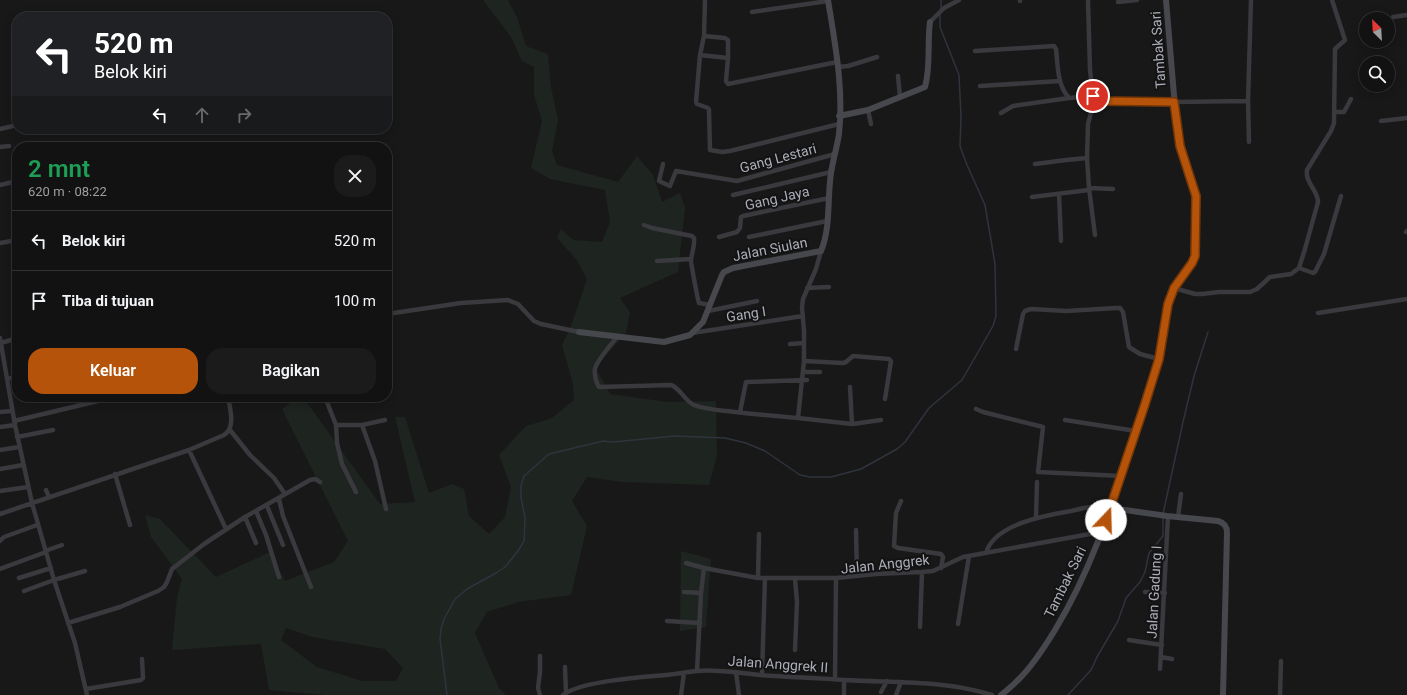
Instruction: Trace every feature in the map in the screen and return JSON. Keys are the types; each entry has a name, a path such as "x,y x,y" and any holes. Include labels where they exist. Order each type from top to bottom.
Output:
{"street":[{"path":"705,0 704,36 700,55 696,102 709,110 709,146 712,150 730,152 839,124"},
{"path":"752,12 828,0"},
{"name":"Jalan Siulan","path":"692,333 703,322 722,275 728,270 821,251 825,238 831,172 839,124 841,94 828,0"},
{"path":"839,116 868,110 925,86 930,22 944,8 959,0"},
{"path":"1088,0 1090,70 1093,96 1092,109 1088,124 1087,158 1089,189 1095,235"},
{"path":"1118,2 1137,0"},
{"name":"Tambak Sari","path":"1001,695 1017,681 1048,642 1077,591 1094,553 1122,476 1159,359 1166,314 1174,288 1192,263 1195,256 1196,196 1180,146 1174,102 1166,0"},
{"path":"1249,142 1248,101 1251,0"},
{"path":"1174,288 1194,294 1250,292 1257,289 1270,277 1291,274 1300,268 1318,202 1317,196 1307,178 1307,170 1331,131 1338,112 1335,47 1345,40 1332,0"},
{"path":"1395,17 1407,15"},
{"path":"704,36 726,38 728,40 726,81 729,84 838,64 848,66 877,57"},
{"path":"975,51 1054,46 1056,48 1062,90 1069,98"},
{"path":"700,55 728,58"},
{"path":"898,76 900,97"},
{"path":"980,86 1060,81"},
{"path":"1001,114 1013,106 1093,96 1100,101 1248,101"},
{"path":"1338,112 1344,112 1351,99"},
{"path":"868,110 871,124"},
{"path":"1381,121 1407,118"},
{"path":"0,129 12,126"},
{"path":"0,147 9,146"},
{"name":"Gang Lestari","path":"663,164 659,181 670,186 676,171 737,181 835,154"},
{"path":"1035,164 1087,158"},
{"path":"733,195 831,172"},
{"path":"0,185 12,182"},
{"path":"1032,197 1089,189 1113,188"},
{"path":"1059,194 1061,241"},
{"path":"1300,268 1313,273 1315,272 1324,254 1341,196"},
{"name":"Gang Jaya","path":"719,237 737,232 740,228 740,217 829,198"},
{"path":"749,237 827,221"},
{"path":"644,225 693,237 694,241 691,259 698,302 709,308 757,301"},
{"path":"0,243 12,241"},
{"path":"798,418 804,380 803,299 816,269 821,251"},
{"path":"657,261 691,259"},
{"path":"807,288 829,287"},
{"path":"1318,313 1407,299"},
{"path":"392,313 461,303 508,300 518,304 534,321 566,330 664,342 692,333"},
{"path":"1016,349 1023,314 1027,310 1066,311 1120,308 1124,312 1129,347 1140,354 1159,359"},
{"name":"Gang I","path":"692,333 803,316"},
{"path":"617,337 594,369 597,385 599,387 671,385 676,388 686,401 708,408 852,424 881,420"},
{"path":"12,339 0,341 19,447 40,540 46,552 68,623 87,695"},
{"path":"790,344 804,343"},
{"path":"804,361 843,363 853,356 889,359 890,361 884,398"},
{"path":"803,372 820,372"},
{"path":"7,379 12,378"},
{"path":"740,412 746,382 804,380"},
{"path":"850,386 852,424"},
{"path":"0,428 94,402"},
{"path":"229,402 231,413 230,430 250,455 274,478 285,494"},
{"path":"327,402 336,424 337,443 340,457 356,492"},
{"path":"976,409 1043,427 1038,472 1122,476"},
{"path":"0,412 12,411"},
{"path":"336,424 362,425 385,420"},
{"path":"1065,420 1136,431"},
{"path":"362,425 375,461 386,509"},
{"path":"17,437 53,430"},
{"path":"0,514 189,450 224,435 230,430"},
{"path":"0,450 19,447"},
{"path":"189,450 226,529"},
{"path":"0,469 23,465"},
{"path":"115,474 130,525"},
{"path":"68,623 120,607 158,591 167,582 172,569 226,529 310,480 316,479 320,482"},
{"path":"1036,517 1037,482"},
{"path":"0,491 28,486"},
{"path":"46,490 49,497"},
{"path":"1178,517 1181,494"},
{"path":"279,499 283,516 311,587"},
{"path":"901,502 896,513 894,546 898,548 941,554 943,557 941,568"},
{"path":"267,506 284,545"},
{"path":"986,553 991,542 1018,524 1036,517 1100,506 1159,515 1218,521 1223,523 1227,530 1223,695"},
{"path":"256,511 266,535 279,576"},
{"name":"Jalan Gadung I","path":"1160,669 1168,516"},
{"path":"245,517 256,543"},
{"path":"0,541 8,536 37,525"},
{"path":"856,530 857,576"},
{"name":"Jalan Anggrek","path":"835,679 836,578 933,571 955,560 969,556 1101,532"},
{"path":"758,578 759,534"},
{"path":"0,569 62,545"},
{"path":"958,624 969,556"},
{"path":"686,563 704,568 758,578 836,578"},
{"path":"19,578 51,568"},
{"path":"697,671 701,593 704,568"},
{"path":"24,591 54,580 86,571"},
{"path":"920,627 922,572"},
{"path":"762,675 765,578"},
{"path":"795,579 797,602 795,650"},
{"path":"684,592 701,593"},
{"path":"1145,592 1165,593"},
{"path":"667,621 700,623"},
{"path":"1129,640 1162,645"},
{"path":"540,656 538,688 540,695"},
{"path":"1161,657 1172,659"},
{"path":"86,689 141,680 143,678 142,659"},
{"path":"1280,695 1281,661"},
{"path":"564,694 565,667"},
{"name":"Jalan Anggrek II","path":"564,694 574,689 589,685 697,671 736,672 762,675 887,681 952,686 976,690 992,695"},
{"path":"736,672 739,695"},
{"path":"681,695 684,673"},
{"path":"844,680 844,695"},
{"path":"881,692 887,681"},
{"path":"896,695 901,682"}],"shaded area":[{"path":"483,0 508,0 517,17 526,46 548,54 551,87 558,120 552,151 557,165 618,182 637,156 653,175 662,202 680,193 685,208 678,272 620,298 630,312 626,333 595,367 610,394 668,402 716,401 717,455 709,485 622,482 587,477 572,501 587,526 571,595 518,602 487,612 475,633 499,688 506,695 326,695 269,690 261,644 172,650 177,597 182,579 151,537 145,515 160,519 216,577 270,552 285,581 334,562 348,541 282,409 291,402 307,402 380,504 415,502 395,417 405,417 429,493 452,484 464,489 469,516 489,534 505,517 511,487 499,455 526,426 552,418 574,400 573,384 562,345 571,326 587,279 576,259 557,238 561,229 573,240 602,242 610,222 605,190 550,179 531,168 542,121 534,95 534,67 522,61 511,37","holes":["286,628 312,637 385,649 403,668 396,681 362,681 317,667 281,640"]},
{"path":"681,551 711,559 706,627 680,631"}],"waterway":[{"path":"941,0 941,10"},
{"path":"447,695 440,639 444,619 455,599 467,589 505,567 518,551 524,541 525,518 521,498 521,486 524,476 549,454 603,441 613,442 675,436 725,438 746,443 765,451 800,475 810,477 831,477 861,469 897,449 905,442 929,408 962,380 993,326 996,316 995,264 985,205 960,146 961,116 959,75 940,27 940,14"},
{"path":"1163,514 1194,376 1208,332"},
{"path":"1068,695 1091,670 1118,621 1126,598 1140,582 1145,572 1149,553 1163,536 1163,518"}],"route":[{"path":"1093,96 1100,101 1174,102 1180,146 1195,190 1197,207 1195,256 1185,274 1174,288 1168,304 1159,359 1106,520"}]}
